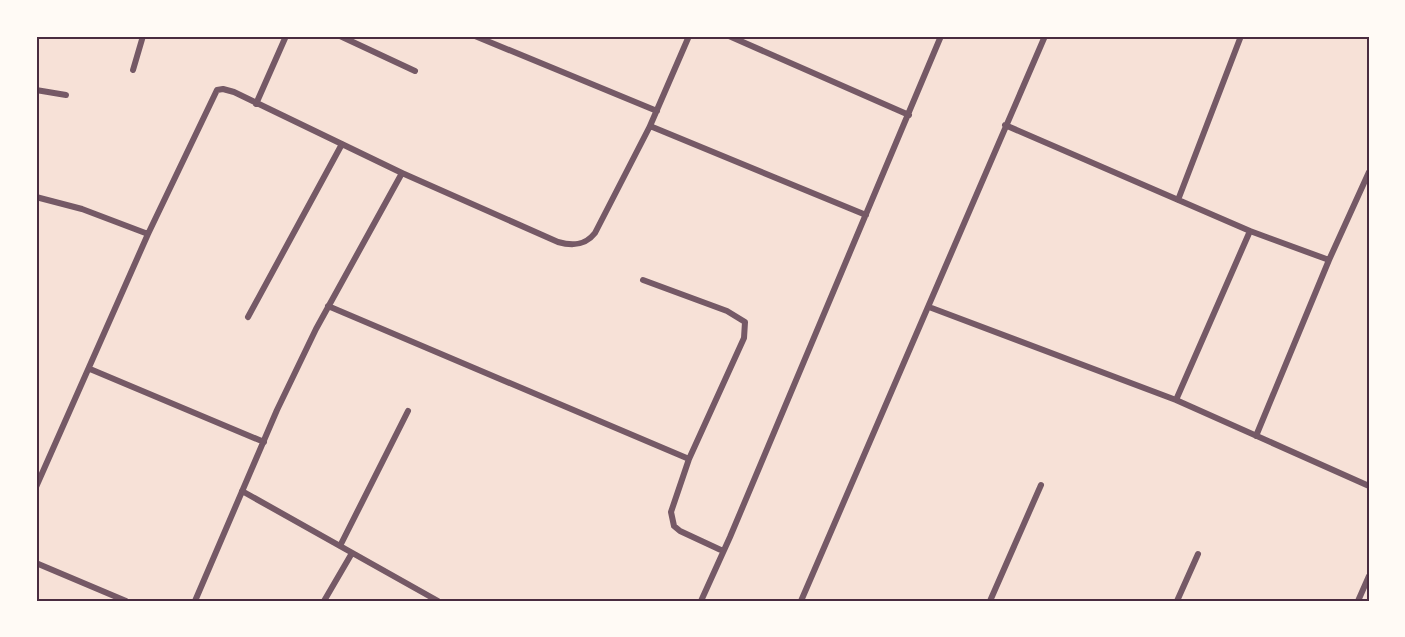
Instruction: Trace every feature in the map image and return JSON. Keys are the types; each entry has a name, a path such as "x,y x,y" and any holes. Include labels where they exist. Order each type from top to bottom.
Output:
{"street":[{"path":"133,70 143,36"},
{"path":"256,104 286,36"},
{"path":"340,36 415,71"},
{"path":"475,36 657,111"},
{"path":"36,487 148,234 217,90 223,88 402,173 558,242 569,245 580,244 589,241 595,233 650,126 688,36"},
{"path":"729,36 909,115"},
{"path":"701,601 941,36"},
{"path":"801,601 1045,36"},
{"path":"1178,200 1240,36"},
{"path":"36,90 66,95"},
{"path":"1005,125 1250,231 1329,260"},
{"path":"650,126 866,214"},
{"path":"248,317 342,144"},
{"path":"1256,436 1329,260 1369,171"},
{"path":"195,601 277,410 328,306 402,173"},
{"path":"36,197 82,209 148,234"},
{"path":"1176,400 1250,231"},
{"path":"643,280 727,311 745,322 744,338 689,459 671,512 674,526 680,531 723,551"},
{"path":"328,306 689,459"},
{"path":"929,307 1176,400 1369,486"},
{"path":"90,369 264,442"},
{"path":"340,546 408,411"},
{"path":"990,601 1041,485"},
{"path":"242,491 438,601"},
{"path":"324,601 352,553"},
{"path":"1177,601 1198,554"},
{"path":"36,563 126,601"},
{"path":"1358,601 1369,576"}]}
